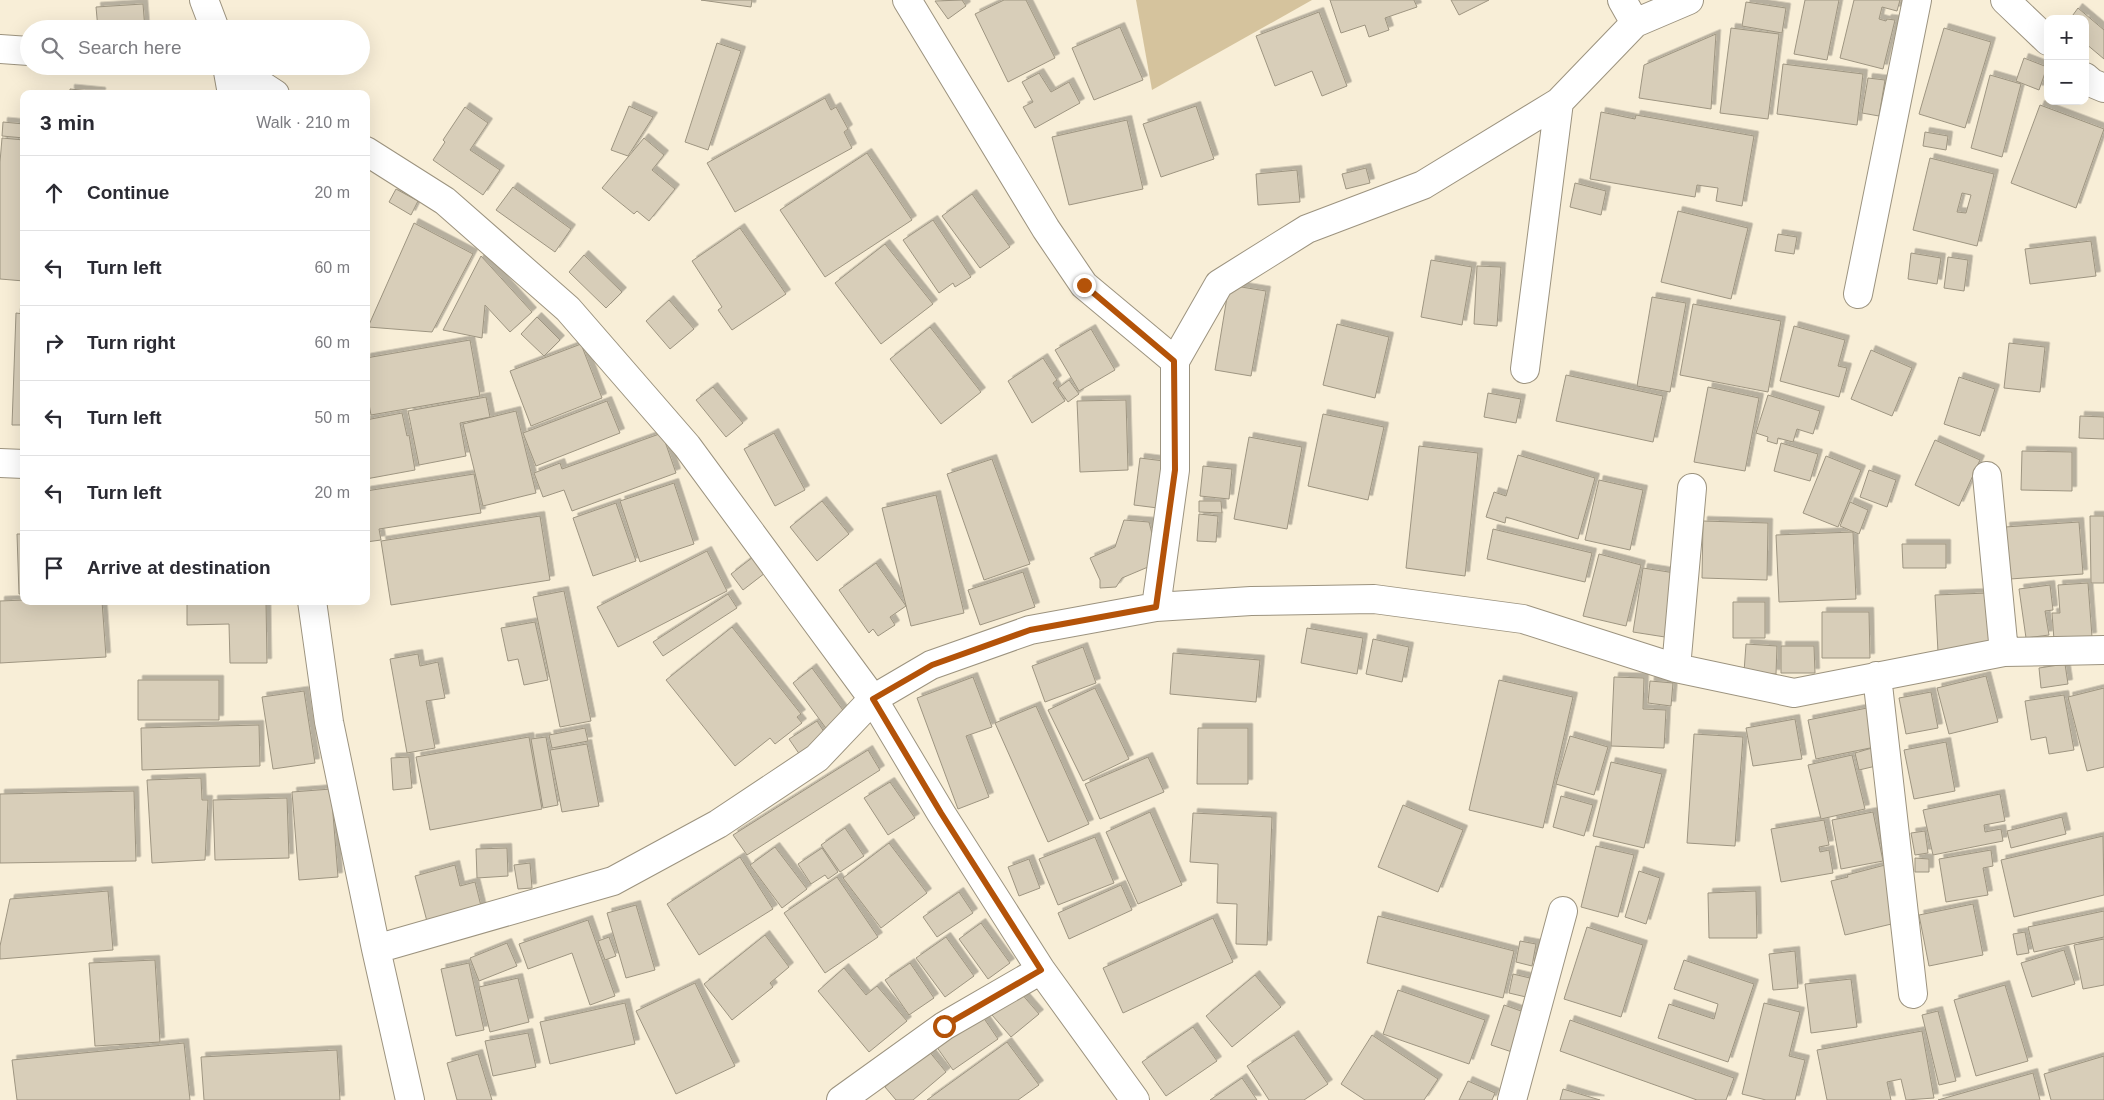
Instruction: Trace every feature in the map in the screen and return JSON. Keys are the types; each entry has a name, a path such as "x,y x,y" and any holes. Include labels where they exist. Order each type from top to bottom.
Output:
{"street":[{"path":"204,0 212,20"},
{"path":"907,0 1046,229 1084,285 1174,361"},
{"path":"1156,607 1175,470 1174,361 1219,284 1307,229 1422,184 1559,102 1628,11 1689,0"},
{"path":"1858,294 1917,0"},
{"path":"2005,0 2044,37"},
{"path":"0,49 20,50"},
{"path":"229,75 231,90"},
{"path":"246,75 269,90"},
{"path":"2089,80 2104,88"},
{"path":"1525,369 1559,102"},
{"path":"370,154 445,201 568,308 687,446 873,699 941,813 1041,970 1134,1100"},
{"path":"0,464 20,464"},
{"path":"1987,476 2004,652"},
{"path":"1676,668 1692,488"},
{"path":"376,949 613,881 718,824 817,758 873,699 932,665 1030,630 1156,607 1251,601 1374,599 1523,619 1676,668 1794,693 2004,652 2104,650"},
{"path":"313,605 329,722 376,949 410,1100"},
{"path":"1877,676 1913,994"},
{"path":"1512,1100 1563,911"},
{"path":"841,1100 944,1026 1041,970"}],"shaded area":[{"path":"1136,0 1312,0 1152,90"}],"building":[{"path":"701,0 752,0 751,7"},
{"path":"962,0 966,6 948,19 935,1"},
{"path":"1004,0 1026,0 1055,58 1008,82 975,14"},
{"path":"1330,0 1414,0 1417,7 1385,18 1389,30 1369,37 1365,25 1341,33"},
{"path":"1451,0 1489,0 1459,15"},
{"path":"1805,0 1839,0 1827,60 1794,54"},
{"path":"1854,0 1900,0 1897,11 1882,7 1879,19 1886,21 1887,19 1895,20 1883,69 1840,58"},
{"path":"1746,2 1786,8 1782,33 1742,26"},
{"path":"143,4 144,20 97,20 96,7"},
{"path":"2078,8 2086,15 2073,15"},
{"path":"1319,12 1347,86 1322,96 1312,71 1275,86 1256,36"},
{"path":"2089,17 2104,30 2104,59 2089,46"},
{"path":"1120,27 1143,80 1094,100 1072,48"},
{"path":"1731,28 1779,34 1768,119 1720,113"},
{"path":"1944,28 1991,42 1965,128 1919,114"},
{"path":"1716,34 1711,109 1639,98 1644,65"},
{"path":"717,43 741,51 708,150 685,142"},
{"path":"2024,58 2044,66 2044,76 2039,90 2016,81"},
{"path":"1783,64 1863,74 1857,125 1777,114"},
{"path":"1039,73 1051,92 1069,82 1080,103 1035,128 1023,107 1033,102 1022,82"},
{"path":"1990,75 2021,84 2002,157 1971,148"},
{"path":"1868,78 1885,80 1879,116 1862,113"},
{"path":"825,98 831,110 836,107 848,129 844,132 852,148 735,212 707,163"},
{"path":"2040,105 2104,129 2076,208 2011,183"},
{"path":"629,106 653,117 628,156 611,150"},
{"path":"1196,106 1214,159 1161,177 1143,124"},
{"path":"465,107 488,123 470,150 500,170 483,195 433,160 445,142 443,140"},
{"path":"1601,112 1635,119 1636,115 1754,136 1742,206 1716,201 1718,188 1697,185 1695,197 1590,179"},
{"path":"1127,120 1143,189 1069,205 1052,137"},
{"path":"3,122 20,124 20,138 2,136"},
{"path":"1925,132 1948,136 1946,150 1923,146"},
{"path":"2,138 20,140 20,281 0,279 0,162"},
{"path":"644,138 664,155 652,170 675,189 649,221 637,211 634,214 602,188"},
{"path":"867,153 912,220 825,277 780,210"},
{"path":"1930,158 1994,174 1977,246 1913,230","holes":["1962,193 1971,195 1966,213 1957,212"]},
{"path":"1366,168 1370,183 1346,189 1342,174"},
{"path":"1297,170 1300,202 1258,205 1256,174"},
{"path":"1575,183 1606,191 1601,215 1570,207"},
{"path":"513,187 571,229 555,252 496,210"},
{"path":"396,189 418,201 411,215 389,202"},
{"path":"972,194 1010,247 980,268 942,216"},
{"path":"1678,211 1748,228 1731,299 1661,282"},
{"path":"933,220 971,277 955,287 953,283 939,293 903,240"},
{"path":"414,223 473,254 432,332 370,327 370,322"},
{"path":"740,228 786,294 732,330 718,310 722,307 692,261"},
{"path":"1778,234 1797,237 1794,254 1775,251"},
{"path":"2091,241 2096,276 2030,284 2025,249"},
{"path":"885,244 933,304 881,344 835,283"},
{"path":"1911,253 1941,258 1937,284 1908,279"},
{"path":"584,255 622,292 606,308 569,272"},
{"path":"481,256 532,312 510,332 485,305 482,338 443,330"},
{"path":"1948,257 1968,260 1964,291 1944,288"},
{"path":"1431,260 1472,267 1462,325 1421,317"},
{"path":"1477,266 1501,267 1497,326 1474,324"},
{"path":"1229,285 1266,291 1251,376 1215,370"},
{"path":"1652,297 1686,303 1670,392 1637,386"},
{"path":"669,300 694,329 670,349 646,321"},
{"path":"1693,304 1781,321 1768,392 1680,375"},
{"path":"16,313 20,314 20,425 12,425"},
{"path":"537,317 560,340 544,356 521,334"},
{"path":"1337,324 1389,337 1375,398 1323,385"},
{"path":"1794,326 1845,340 1838,366 1847,368 1839,397 1780,381"},
{"path":"930,327 981,392 941,424 890,359"},
{"path":"1091,329 1115,370 1079,391 1055,350"},
{"path":"470,340 480,396 371,415 370,357"},
{"path":"2009,343 2045,347 2040,392 2004,388"},
{"path":"581,344 602,398 531,426 510,371"},
{"path":"1871,350 1912,368 1892,416 1851,399"},
{"path":"1043,358 1057,380 1053,383 1065,401 1032,423 1008,381"},
{"path":"1566,375 1663,396 1653,442 1556,421"},
{"path":"1959,377 1995,389 1980,436 1944,424"},
{"path":"1069,380 1079,394 1068,402 1058,388"},
{"path":"713,387 743,423 726,437 696,400"},
{"path":"1708,387 1759,398 1745,471 1694,462"},
{"path":"1488,393 1521,399 1516,423 1484,417"},
{"path":"1768,395 1820,411 1813,434 1797,429 1793,442 1778,438 1777,444 1767,441 1768,437 1756,433"},
{"path":"486,397 490,417 460,423 466,456 419,465 408,411"},
{"path":"1126,400 1128,470 1080,472 1077,401"},
{"path":"607,401 620,433 536,466 523,433"},
{"path":"516,411 536,493 483,506 463,424"},
{"path":"402,413 407,436 409,435 415,470 370,478 370,419"},
{"path":"1323,414 1384,427 1368,500 1308,486"},
{"path":"2080,416 2104,417 2104,439 2079,438"},
{"path":"662,433 676,473 572,511 564,490 543,497 534,473 560,463 562,469"},
{"path":"774,433 805,490 775,506 744,449"},
{"path":"1249,437 1302,447 1287,529 1234,519"},
{"path":"1935,440 1980,460 1959,506 1915,485"},
{"path":"1781,443 1818,454 1810,481 1774,471"},
{"path":"1419,446 1478,453 1465,576 1406,568"},
{"path":"2022,451 2072,452 2072,491 2021,490"},
{"path":"1518,455 1595,478 1578,539 1506,517 1505,523 1486,517 1494,492 1506,496"},
{"path":"1826,456 1861,470 1838,527 1803,513"},
{"path":"1140,458 1164,461 1158,508 1134,505"},
{"path":"992,459 1030,564 984,580 947,474"},
{"path":"1203,466 1232,469 1229,499 1200,496"},
{"path":"1869,470 1896,480 1887,507 1860,497"},
{"path":"474,474 481,513 379,529 381,540 370,541 370,490"},
{"path":"1599,480 1643,490 1630,550 1585,540"},
{"path":"674,483 694,544 640,562 620,501"},
{"path":"936,495 964,613 911,626 882,508"},
{"path":"822,501 849,534 817,561 790,527"},
{"path":"1199,501 1221,501 1222,513 1199,512"},
{"path":"1850,502 1868,510 1859,534 1840,526"},
{"path":"616,503 636,561 593,576 573,518"},
{"path":"1199,514 1218,516 1216,542 1197,541"},
{"path":"540,516 550,580 391,605 381,541"},
{"path":"2090,516 2104,516 2104,583 2091,583"},
{"path":"1124,520 1149,522 1156,549 1148,567 1122,578 1116,587 1100,588 1100,580 1090,558 1115,547"},
{"path":"1703,521 1768,523 1767,580 1702,578"},
{"path":"2079,522 2083,574 2010,579 2005,527"},
{"path":"1493,529 1592,553 1585,582 1487,559"},
{"path":"1853,532 1856,599 1779,602 1776,535"},
{"path":"17,534 20,534 19,594"},
{"path":"1902,544 1946,544 1946,568 1903,568"},
{"path":"707,551 727,591 618,647 597,607"},
{"path":"1599,554 1641,565 1626,626 1583,616"},
{"path":"753,557 765,573 743,590 731,574"},
{"path":"876,563 906,606 890,617 895,625 878,636 873,629 869,633 839,590"},
{"path":"1643,568 1675,573 1665,637 1633,632"},
{"path":"1023,572 1035,607 980,625 968,590"},
{"path":"2088,583 2092,637 2054,640 2052,613 2060,613 2058,585"},
{"path":"2050,585 2053,610 2045,611 2049,635 2026,638 2019,589"},
{"path":"564,591 591,721 560,727 533,597"},
{"path":"1988,593 1991,651 1938,652 1935,595"},
{"path":"728,594 737,608 663,656 653,642"},
{"path":"20,600 20,605 102,605 106,657 0,663 0,601"},
{"path":"1733,602 1765,602 1765,638 1733,638"},
{"path":"187,605 266,605 267,663 230,663 229,624 187,625"},
{"path":"1822,612 1869,612 1870,658 1822,658"},
{"path":"535,622 548,680 524,685 518,659 508,661 501,628"},
{"path":"732,627 801,714 797,717 802,723 775,744 770,738 735,766 666,680"},
{"path":"1307,628 1363,638 1357,674 1301,663"},
{"path":"1373,639 1409,647 1402,682 1366,674"},
{"path":"1746,644 1777,646 1776,674 1744,672"},
{"path":"1781,646 1814,646 1815,673 1781,673"},
{"path":"1083,647 1096,683 1045,702 1032,666"},
{"path":"1173,653 1260,660 1256,702 1170,694"},
{"path":"418,654 420,666 438,662 445,698 426,701 435,748 407,753 390,659"},
{"path":"2065,664 2068,684 2041,688 2039,668"},
{"path":"812,668 848,717 828,731 793,683"},
{"path":"1986,676 1998,722 1949,734 1937,688"},
{"path":"973,677 992,727 966,736 989,797 958,809 917,698"},
{"path":"1614,677 1644,678 1643,709 1666,710 1664,748 1611,746"},
{"path":"138,680 219,680 219,720 138,720"},
{"path":"1499,680 1573,697 1543,828 1469,810"},
{"path":"1650,681 1673,683 1671,706 1648,703"},
{"path":"1095,688 1129,759 1083,781 1048,710"},
{"path":"2104,688 2104,767 2087,771 2068,697"},
{"path":"304,691 315,763 273,769 262,697"},
{"path":"1931,692 1938,728 1906,734 1899,698"},
{"path":"2064,695 2074,750 2049,754 2046,737 2031,740 2025,701"},
{"path":"1036,706 1089,824 1048,842 995,723"},
{"path":"1867,708 1875,747 1816,759 1808,720"},
{"path":"1795,719 1802,759 1753,766 1746,728"},
{"path":"817,721 828,738 800,755 789,739"},
{"path":"259,725 260,766 142,770 141,728"},
{"path":"585,728 588,741 552,748 549,735"},
{"path":"1198,728 1248,728 1248,784 1197,784"},
{"path":"1694,734 1743,737 1735,846 1687,843"},
{"path":"1570,736 1608,747 1594,795 1556,784"},
{"path":"529,737 542,809 430,830 416,757"},
{"path":"546,737 558,805 543,808 531,739"},
{"path":"1946,742 1955,791 1914,799 1904,750"},
{"path":"587,744 599,806 562,812 550,750"},
{"path":"1872,748 1876,766 1859,770 1855,753"},
{"path":"868,750 880,770 747,855 733,835"},
{"path":"1852,755 1865,809 1821,819 1808,765"},
{"path":"409,757 412,788 393,790 391,758"},
{"path":"1148,757 1164,792 1100,819 1085,784"},
{"path":"1611,762 1662,774 1644,848 1593,836"},
{"path":"201,778 202,800 208,800 205,860 152,863 147,780"},
{"path":"890,782 915,818 888,835 864,798"},
{"path":"331,789 338,877 299,880 292,792"},
{"path":"134,791 136,861 0,863 0,794"},
{"path":"2000,794 2005,821 1984,825 1985,832 2001,829 2003,841 1933,855 1923,810"},
{"path":"1561,796 1593,805 1584,836 1553,827"},
{"path":"287,798 289,858 215,860 213,800"},
{"path":"1403,805 1463,830 1438,892 1378,867"},
{"path":"1150,812 1182,885 1138,904 1106,832"},
{"path":"1873,812 1883,861 1841,869 1832,820"},
{"path":"1193,813 1272,817 1267,945 1236,944 1237,904 1217,903 1218,864 1190,862"},
{"path":"2062,817 2066,834 2011,848 2007,831"},
{"path":"1824,820 1829,845 1819,847 1820,852 1829,850 1833,873 1781,882 1771,829"},
{"path":"845,828 864,856 840,872 821,845"},
{"path":"1925,831 1928,853 1915,855 1911,833"},
{"path":"2103,836 2104,895 2014,917 2001,860"},
{"path":"1095,837 1114,883 1058,905 1039,859"},
{"path":"889,843 927,893 881,928 843,878"},
{"path":"1596,846 1634,855 1618,917 1581,907"},
{"path":"775,847 807,889 782,908 750,865"},
{"path":"507,848 508,876 477,878 476,849"},
{"path":"822,848 838,872 828,879 825,875 811,884 798,864"},
{"path":"1991,850 1993,866 1983,868 1988,895 1946,902 1939,859"},
{"path":"740,857 773,909 699,955 667,904"},
{"path":"1915,858 1929,859 1929,872 1915,872"},
{"path":"1029,859 1040,888 1019,896 1008,867"},
{"path":"530,863 532,888 518,889 514,865"},
{"path":"455,865 460,886 475,882 483,914 429,929 415,876"},
{"path":"1885,865 1900,922 1845,935 1831,881"},
{"path":"1639,871 1660,878 1646,924 1625,917"},
{"path":"837,877 878,937 825,973 784,913"},
{"path":"1121,885 1132,910 1069,939 1058,913"},
{"path":"108,891 113,950 0,959 0,946 10,899"},
{"path":"1756,891 1757,938 1709,938 1708,893"},
{"path":"959,892 973,913 937,937 923,917"},
{"path":"1973,904 1983,955 1929,966 1919,915"},
{"path":"636,905 655,970 626,978 607,913"},
{"path":"2104,911 2104,937 2034,952 2028,927"},
{"path":"1378,916 1514,951 1503,998 1367,963"},
{"path":"1213,918 1233,962 1123,1013 1103,968"},
{"path":"588,920 615,996 590,1005 572,953 528,969 519,944"},
{"path":"981,923 1010,963 988,979 959,939"},
{"path":"1587,927 1643,945 1621,1017 1564,999"},
{"path":"2025,932 2029,953 2017,955 2013,934"},
{"path":"765,935 789,967 770,983 773,987 732,1020 704,984"},
{"path":"609,937 616,956 605,960 598,941"},
{"path":"946,937 974,976 945,997 916,958"},
{"path":"2104,939 2104,985 2083,989 2074,945"},
{"path":"1520,941 1536,944 1532,966 1516,962"},
{"path":"507,943 517,966 479,981 470,958"},
{"path":"2064,950 2075,984 2032,997 2021,963"},
{"path":"1795,951 1798,988 1773,990 1769,954"},
{"path":"155,960 160,1042 95,1046 89,963"},
{"path":"1684,960 1754,984 1728,1062 1658,1038 1669,1004 1714,1019 1718,1004 1674,989"},
{"path":"469,963 484,1030 456,1036 441,969"},
{"path":"910,963 934,998 909,1015 885,980"},
{"path":"844,968 866,995 877,986 907,1021 869,1052 818,991"},
{"path":"1513,974 1530,978 1526,997 1509,993"},
{"path":"1255,975 1281,1007 1232,1047 1206,1016"},
{"path":"518,978 529,1022 490,1032 479,987"},
{"path":"1851,979 1857,1027 1811,1033 1805,984"},
{"path":"695,983 735,1066 676,1094 636,1011"},
{"path":"2005,985 2028,1061 1976,1076 1954,1000"},
{"path":"1398,990 1485,1020 1469,1064 1383,1034"},
{"path":"1020,992 1039,1014 1011,1037 992,1015"},
{"path":"625,1003 635,1044 550,1064 540,1022"},
{"path":"1764,1003 1800,1012 1789,1056 1805,1060 1795,1100 1766,1100 1742,1094"},
{"path":"1504,1005 1524,1012 1512,1052 1491,1045"},
{"path":"1938,1011 1956,1081 1939,1085 1922,1015"},
{"path":"981,1014 998,1039 953,1070 936,1046"},
{"path":"1570,1020 1734,1078 1726,1100 1697,1100 1560,1051"},
{"path":"1193,1027 1217,1061 1166,1096 1142,1062"},
{"path":"1922,1031 1934,1098 1906,1100 1901,1079 1887,1082 1891,1100 1827,1100 1817,1050"},
{"path":"528,1033 536,1067 493,1076 485,1041"},
{"path":"1294,1035 1328,1084 1304,1100 1269,1100 1247,1066"},
{"path":"1372,1035 1438,1079 1424,1100 1365,1100 1341,1084"},
{"path":"1007,1042 1039,1085 1018,1100 927,1100"},
{"path":"184,1043 190,1100 17,1100 12,1060"},
{"path":"337,1050 340,1100 204,1100 201,1057"},
{"path":"928,1050 946,1072 913,1100 896,1100 885,1087"},
{"path":"478,1054 492,1100 457,1100 447,1063"},
{"path":"2104,1056 2104,1100 2051,1100 2044,1074"},
{"path":"2033,1073 2040,1100 1938,1100"},
{"path":"1242,1078 1257,1100 1210,1100"},
{"path":"1468,1081 1495,1093 1492,1100 1459,1100"},
{"path":"1563,1089 1600,1100 1560,1100"}],"route":[{"path":"944,1026 1041,970 941,813 873,699 932,665 1030,630 1156,607 1175,470 1174,361 1084,285"}]}
